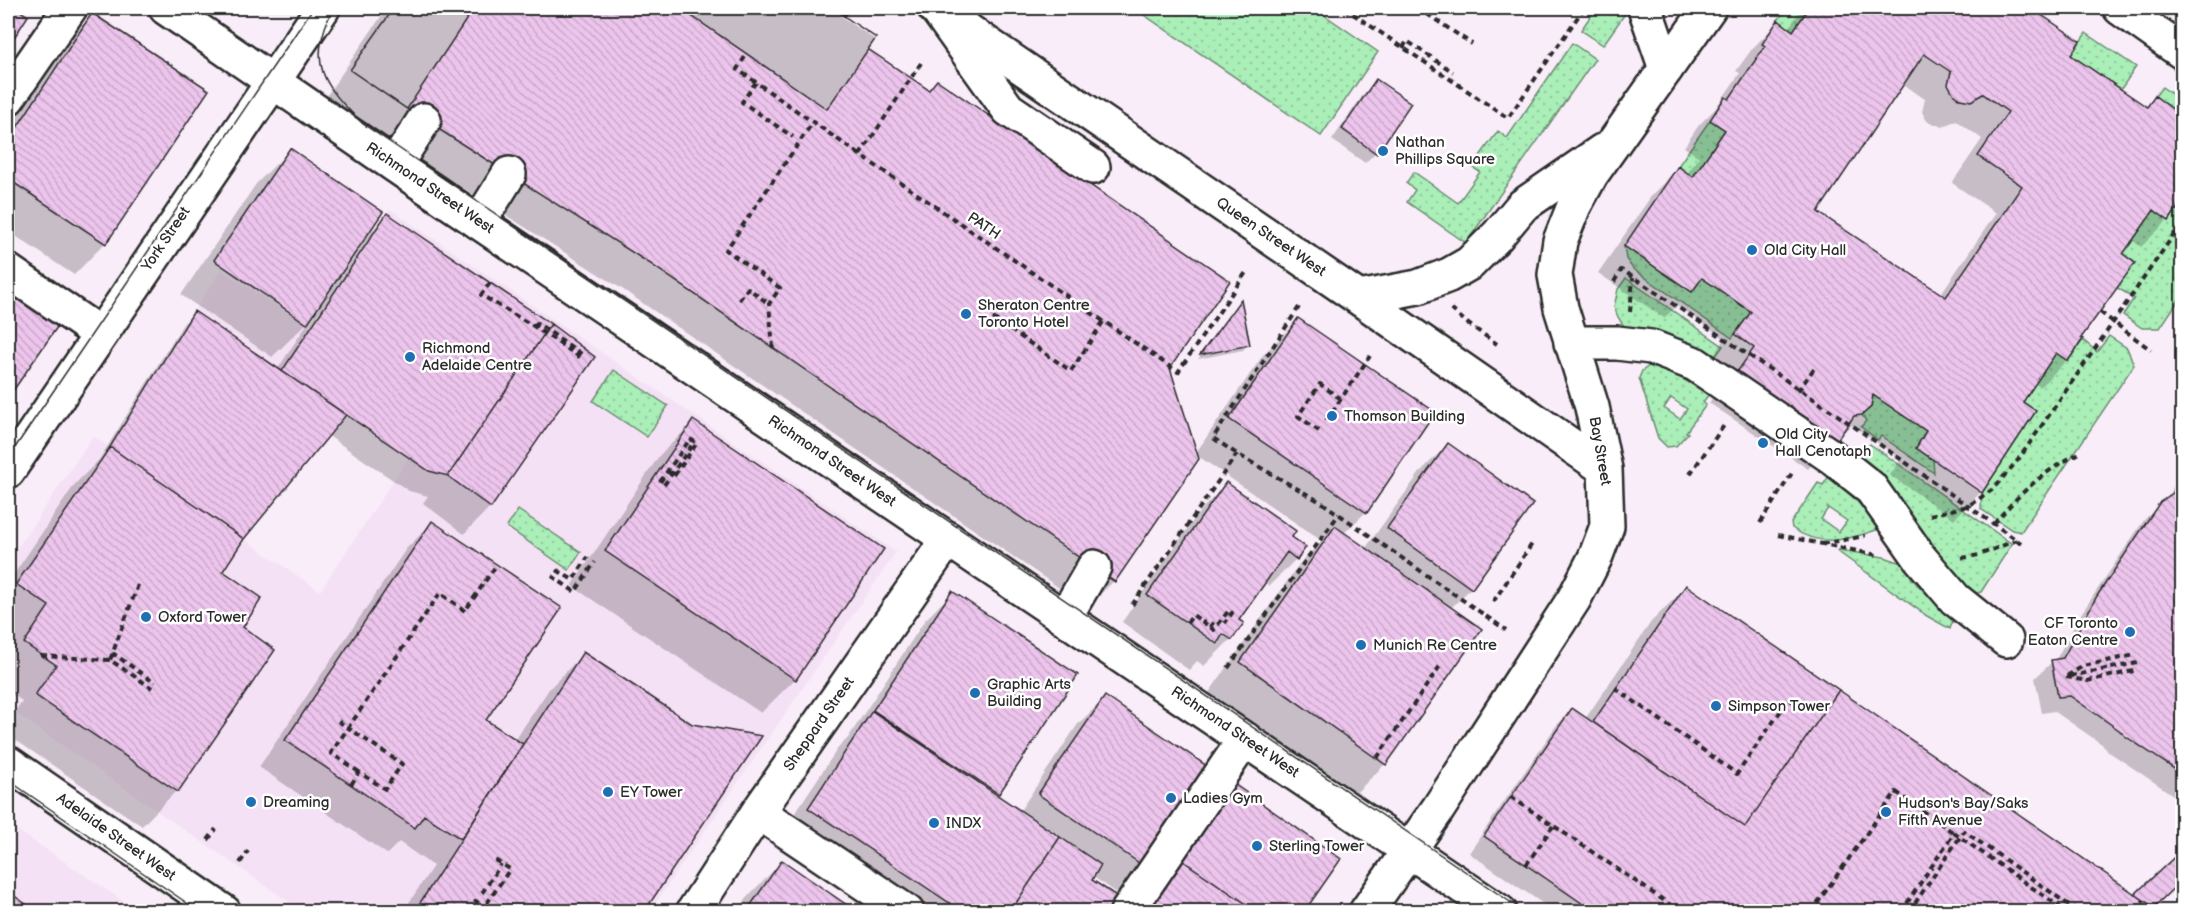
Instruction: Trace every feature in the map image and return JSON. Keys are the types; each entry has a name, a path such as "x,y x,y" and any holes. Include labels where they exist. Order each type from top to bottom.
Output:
{"main road":[{"path":"8,98 70,8"},
{"name":"Richmond Street West","path":"166,8 1500,912"},
{"name":"York Street","path":"8,471 323,8"},
{"path":"936,8 1008,109 1093,166"},
{"name":"Queen Street West","path":"936,8 1605,469"},
{"path":"1645,8 1666,69"},
{"name":"Bay Street","path":"1366,912 1438,809 1574,599 1595,558 1607,526 1605,469 1592,407 1561,308 1555,275 1560,241 1578,198 1592,175 1709,8"},
{"path":"2120,8 2182,52"},
{"path":"395,165 424,120"},
{"path":"1359,298 1418,287 1449,275 1470,263 1498,235 1522,206 1615,142"},
{"path":"479,222 509,174"},
{"path":"8,271 100,334"},
{"path":"1571,343 1617,343 1651,347 1695,364 1832,457 1870,487 1920,558 1955,599 2006,640"},
{"name":"Sheppard Street","path":"693,912 758,812 948,538"},
{"path":"1065,617 1094,567"},
{"path":"1127,912 1245,739"},
{"name":"Adelaide Street West","path":"8,763 224,912"},
{"path":"758,812 907,912"}],"path":[{"path":"844,16 849,8"},
{"path":"1344,8 1508,118 1584,8"},
{"path":"1418,8 1472,44"},
{"path":"1403,48 1407,41 1453,72"},
{"name":"PATH","path":"745,57 737,69 1178,372 1247,271"},
{"path":"860,155 921,63"},
{"path":"756,82 742,102 793,137"},
{"path":"773,348 769,304 780,288 726,250 813,122"},
{"path":"1822,544 1864,536 1968,506 1992,490 2018,460 2182,225"},
{"path":"1614,282 1621,270 1628,274 2021,543"},
{"path":"490,283 481,295 582,356"},
{"path":"739,300 748,288 769,304"},
{"path":"1299,307 1213,438 1339,514 1506,630"},
{"path":"1450,308 1497,344"},
{"path":"2100,312 2151,350"},
{"path":"993,318 1071,371 1103,322"},
{"path":"1326,421 1370,356"},
{"path":"1798,391 1815,367"},
{"path":"1319,430 1298,416 1320,384 1341,399"},
{"path":"1690,474 1728,420"},
{"path":"662,467 674,476 697,443 694,442 662,483"},
{"path":"1994,524 2007,507 2033,483 2062,461 2082,452"},
{"path":"1132,605 1237,454"},
{"path":"1760,522 1796,466"},
{"path":"1228,668 1339,514"},
{"path":"1493,602 1532,544"},
{"path":"557,570 573,580 588,557"},
{"path":"552,576 575,592 595,562"},
{"path":"338,721 402,764 385,789 331,753 425,620 440,593 465,611 497,564"},
{"path":"110,660 138,585"},
{"path":"1187,623 1193,615 1214,630 1229,610 1232,613 1225,623"},
{"path":"1210,627 1215,620"},
{"path":"110,660 114,654 155,683"},
{"path":"2066,677 2083,666 2135,655"},
{"path":"41,656 110,660 152,688"},
{"path":"2066,677 2137,663"},
{"path":"1377,758 1440,666"},
{"path":"2066,677 2087,681 2138,670"},
{"path":"1615,688 1737,774 1789,699 1804,710"},
{"path":"351,785 359,772"},
{"path":"1811,912 1896,792 2067,912"},
{"path":"1510,797 1681,912"},
{"path":"1526,865 1553,825"},
{"path":"208,840 216,829"},
{"path":"1909,912 1964,831 2079,912"},
{"path":"1901,912 1954,833"},
{"path":"240,863 248,851"},
{"path":"481,912 510,870 493,859"},
{"path":"482,892 501,864"},
{"path":"2137,912 2145,900"},
{"path":"469,912 476,901 485,907"},
{"path":"128,912 134,903"},
{"path":"321,912 325,906"}],"shaded area":[{"path":"390,209 896,552 650,911 302,911 8,708 8,562 93,436 320,591 409,457 194,311 221,270 311,328"},
{"path":"8,824 138,911 8,911"}],"green space":[{"path":"1134,8 1314,8 1378,52 1321,136"},
{"path":"1596,8 1629,8 1603,45 1581,30"},
{"path":"1787,8 1809,8 1793,31 1778,20"},
{"path":"2086,33 2136,67 2121,89 2071,55"},
{"path":"1572,43 1595,59 1466,243 1407,202 1415,190 1406,183 1414,172 1458,203 1480,172 1472,167 1498,131 1507,138"},
{"path":"2162,87 2182,101 2182,116 2155,96"},
{"path":"1710,120 1725,130 1693,177 1678,166"},
{"path":"2182,201 2182,295 2160,328 2142,328 2123,315 2134,298 2116,287 2135,263 2123,254 2154,210 2169,221"},
{"path":"1624,246 1692,292 1702,278 1751,312 1732,338 1633,269 1626,259"},
{"path":"1626,278 1723,346 1712,361 1628,333 1614,307 1618,289"},
{"path":"2109,336 2127,348 2134,365 2021,532 2012,530 1981,509 1982,493 2036,411 2023,402 2056,353 2068,361 2083,340 2097,352"},
{"path":"1649,366 1672,373 1709,394 1703,402 1706,405 1686,432 1688,433 1676,446 1667,447 1658,438 1639,378 1642,371","holes":["1671,398 1687,409 1680,419 1664,408"]},
{"path":"614,370 668,406 647,437 593,401"},
{"path":"1873,395 1926,431 1916,448 1933,460 1934,473 1881,436 1878,440 1861,427 1866,421 1862,415 1871,407"},
{"path":"1870,444 2012,544 1981,592 1971,592 1942,565 1893,492 1859,458"},
{"path":"1829,476 1862,507 1879,529 1845,539 1823,540 1802,534 1792,528 1791,523 1818,483 1823,485","holes":["1828,508 1847,521 1839,532 1821,519"]},
{"path":"518,510 581,552 569,570 507,527"},
{"path":"1838,550 1884,557 1902,563 1914,581 1953,620 1950,629 1927,616"}],"building":[{"path":"8,8 16,8 28,16 8,47"},
{"path":"394,8 474,8 407,109 350,70"},
{"name":"Sheraton Centre Toronto Hotel","path":"394,8 832,8 876,38 868,49 929,90 937,80 1230,281 1170,368 1199,459 1115,582 649,263 407,109 350,70"},
{"path":"680,8 832,8 876,38 827,109"},
{"name":"Old City Hall","path":"1809,8 2031,8 2080,41 2071,55 2147,107 2155,96 2182,116 2182,201 2169,221 2154,210 2123,254 2135,263 2081,338 2083,339 2068,361 2056,353 2023,402 2036,411 1982,493 1916,448 1926,431 1873,395 1871,407 1862,415 1854,416 1835,443 1735,375 1754,348 1735,334 1751,312 1702,278 1692,292 1624,246 1678,166 1693,177 1725,130 1710,120 1725,97 1729,99 1765,46 1762,44 1778,20 1793,31","holes":["1924,54 1951,72 1948,84 1954,95 1971,101 1983,94 2008,112 1978,156 2022,186 1946,297 1818,212"]},
{"path":"92,13 209,90 106,244 8,179 8,141"},
{"path":"8,55 19,63 8,80"},
{"path":"8,55 19,63 8,80"},
{"path":"1376,79 1411,103 1377,154 1342,129"},
{"path":"290,148 383,212 307,324 214,260"},
{"name":"Richmond Adelaide Centre","path":"387,213 551,324 448,476 429,471 282,371"},
{"path":"8,284 62,320 8,398"},
{"path":"1241,299 1250,345 1200,355"},
{"path":"194,311 346,415 244,539 110,447"},
{"name":"Thomson Building","path":"1298,318 1435,412 1367,513 1229,419"},
{"path":"551,324 595,357 491,508 448,476"},
{"path":"693,420 884,549 796,680 605,551"},
{"path":"1448,443 1533,504 1472,589 1387,528"},
{"name":"Oxford Tower","path":"110,447 244,539 223,571 262,598 243,627 275,650 178,792 35,695 56,665 24,643 49,606 16,584"},
{"name":"CF Toronto Eaton Centre","path":"2182,479 2182,774 2070,696 2058,697 2051,660 2063,658 2097,596 2160,502 2173,493"},
{"path":"1226,482 1296,531 1292,537 1306,547 1297,560 1287,552 1239,620 1244,623 1232,640 1223,634 1217,644 1147,595"},
{"path":"432,521 562,608 486,720 523,744 461,839 424,815 415,828 285,740"},
{"name":"Munich Re Centre","path":"1335,526 1482,629 1386,765 1240,662"},
{"name":"Simpson Tower","path":"1686,585 1839,690 1745,827 1593,722"},
{"name":"Graphic Arts Building","path":"952,591 1078,675 999,794 873,710"},
{"name":"EY Tower","path":"583,652 692,724 762,736 644,912 414,912"},
{"name":"Hudson's Bay/Saks Fifth Avenue","path":"1839,690 2161,912 1595,912 1484,836 1572,708 1745,827"},
{"path":"1105,696 1214,771 1148,869 1038,794"},
{"name":"INDX","path":"872,711 1060,837 1010,912 963,912 808,808"},
{"name":"Sterling Tower","path":"1234,784 1341,859 1304,912 1258,912 1182,860"},
{"path":"1060,837 1101,865 1092,880 1118,897 1109,912 1010,912"},
{"path":"2182,850 2182,880 2154,907 2135,894"},
{"path":"782,860 857,912 746,912"},
{"path":"1182,860 1258,912 1146,912"},
{"path":"9,892 37,912 8,912"}],"tram line":[{"path":"8,458 313,8"},
{"path":"333,8 321,44 320,59 323,72 337,97 363,124 1525,912"},
{"path":"8,780 200,912"}],"place":[{"name":"Nathan Phillips Square","path":"1383,151"},
{"name":"Old City Hall","path":"1752,250"},
{"name":"Sheraton Centre Toronto Hotel","path":"966,314"},
{"name":"Richmond Adelaide Centre","path":"410,357"},
{"name":"Thomson Building","path":"1332,416"},
{"name":"Old City Hall Cenotaph","path":"1763,443"},
{"name":"Oxford Tower","path":"146,617"},
{"name":"CF Toronto Eaton Centre","path":"2130,632"},
{"name":"Munich Re Centre","path":"1361,645"},
{"name":"Graphic Arts Building","path":"975,693"},
{"name":"Simpson Tower","path":"1716,706"},
{"name":"EY Tower","path":"608,792"},
{"name":"Ladies Gym","path":"1171,798"},
{"name":"Dreaming","path":"251,802"},
{"name":"Hudson's Bay/Saks Fifth Avenue","path":"1886,812"},
{"name":"INDX","path":"934,823"},
{"name":"Sterling Tower","path":"1257,846"}]}
